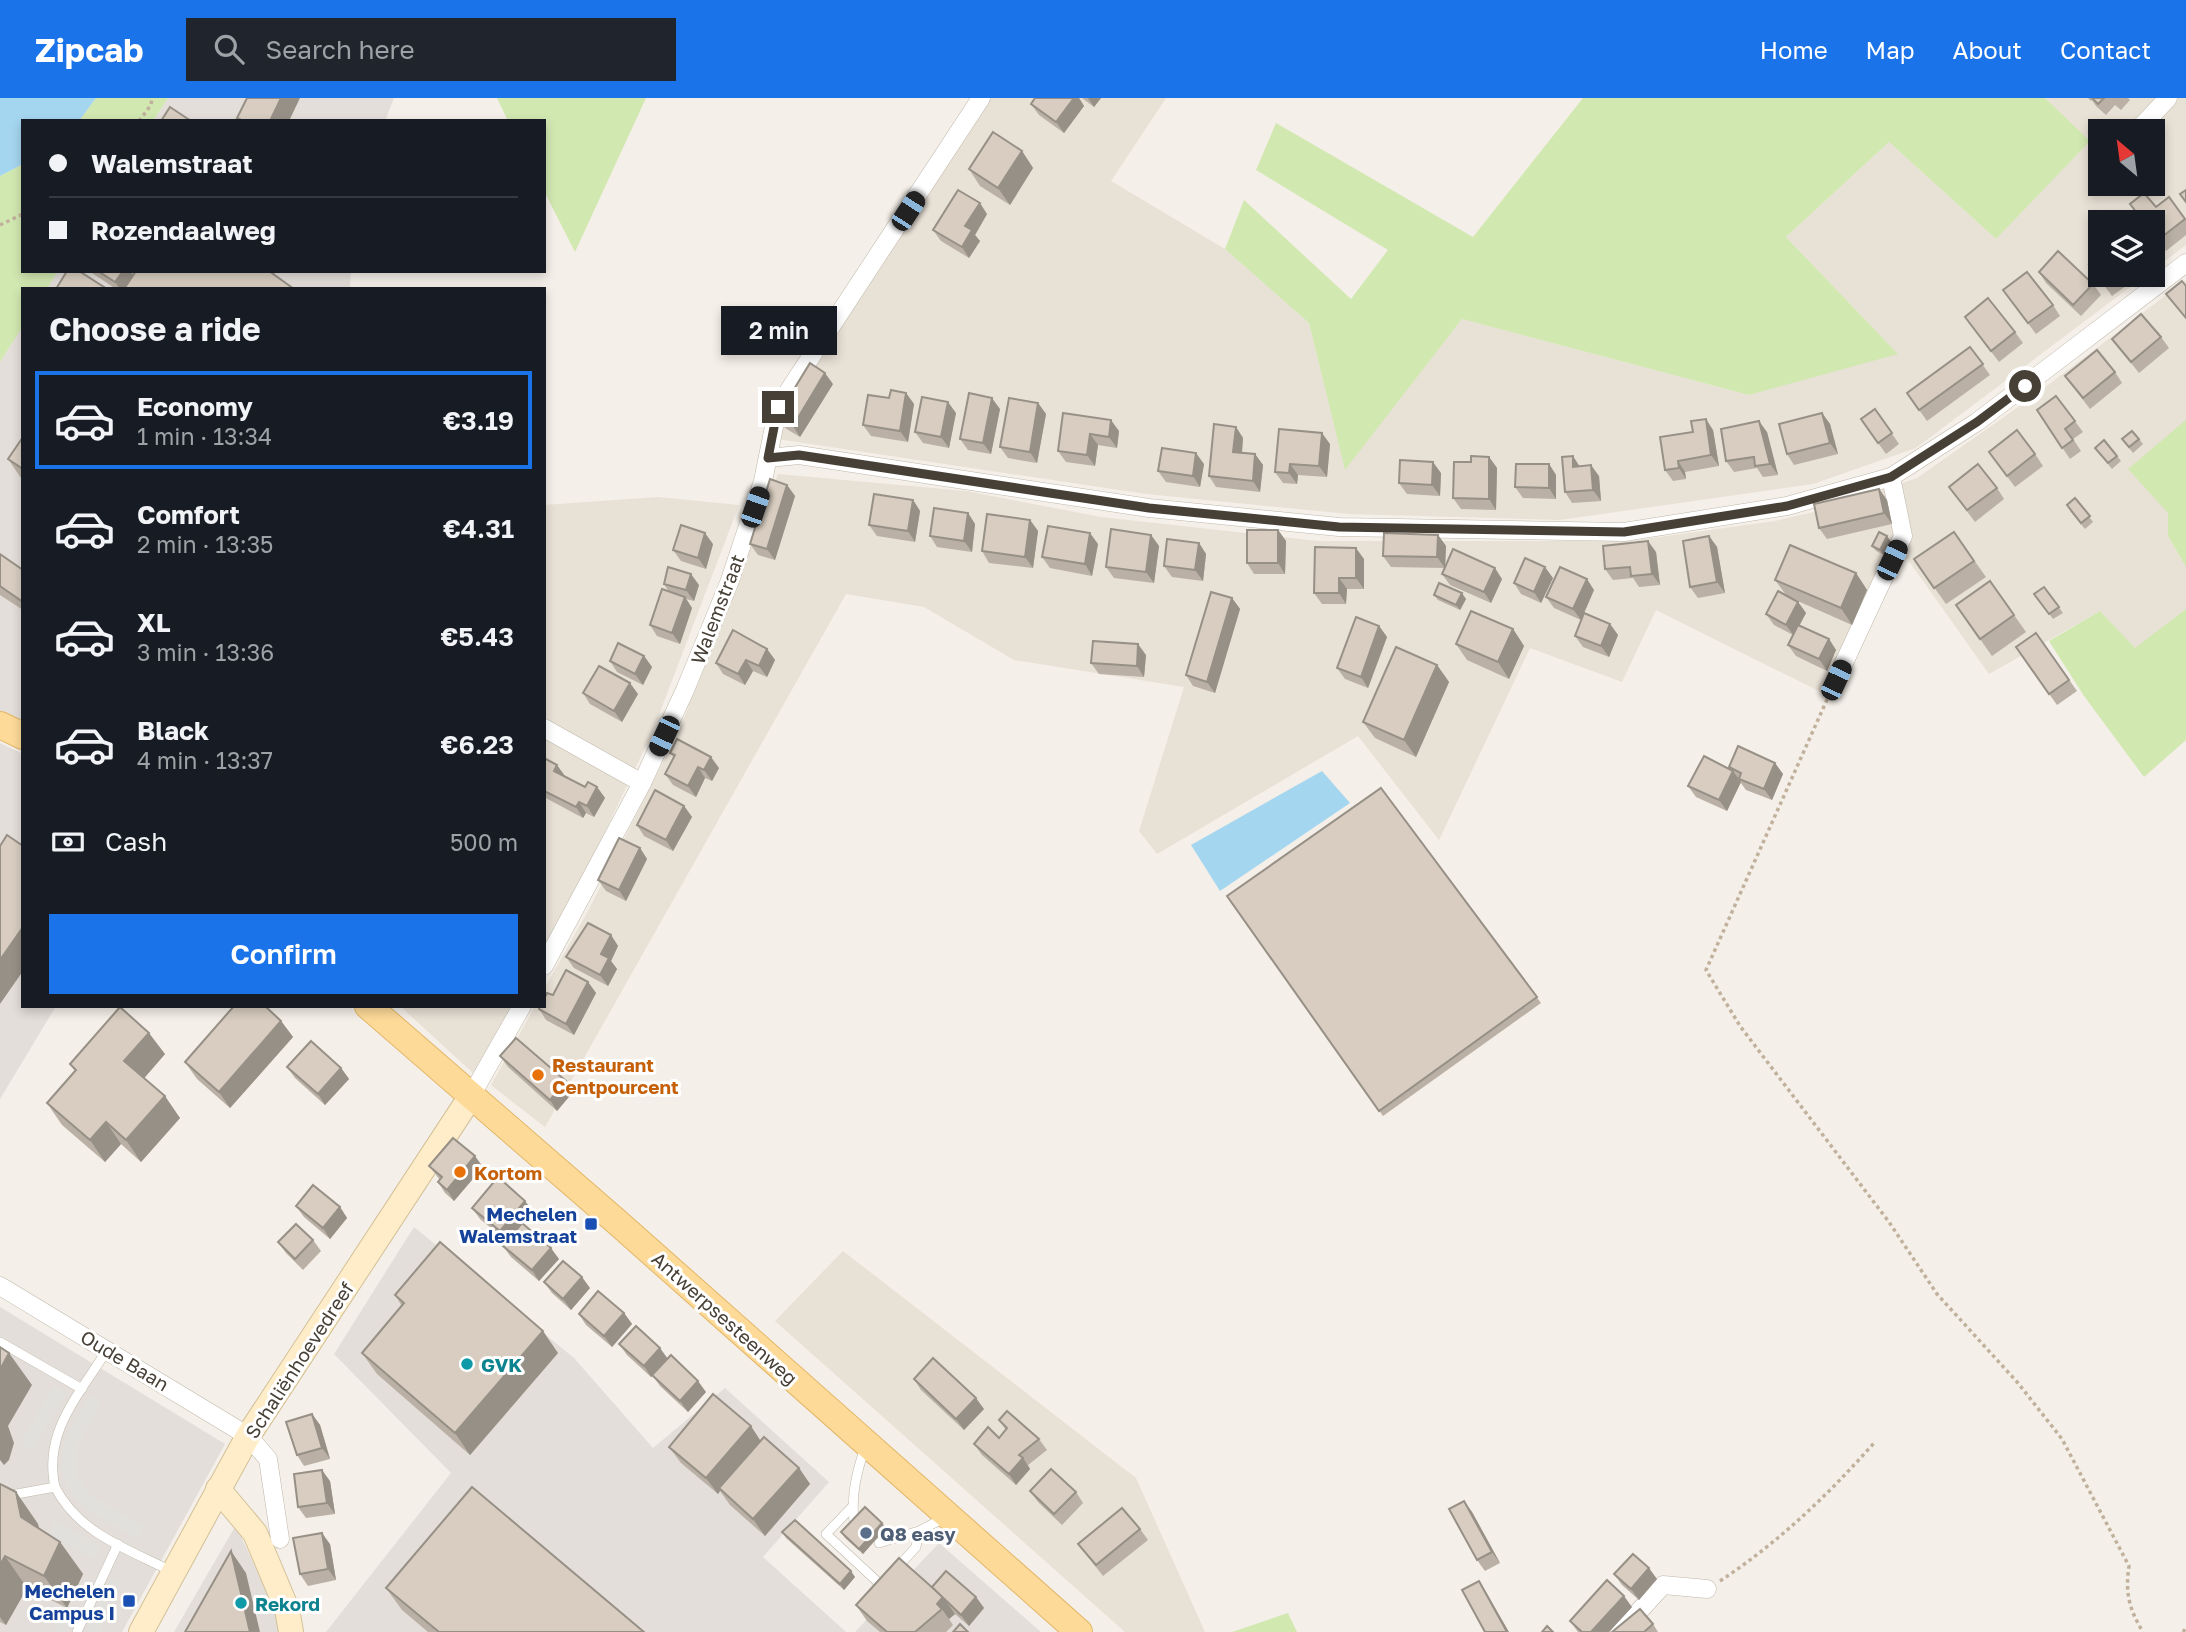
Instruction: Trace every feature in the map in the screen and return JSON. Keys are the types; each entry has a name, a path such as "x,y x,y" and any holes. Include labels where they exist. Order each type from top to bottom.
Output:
{"main road":[{"path":"0,725 21,735"},
{"name":"Antwerpsesteenweg","path":"370,1008 1079,1632"}],"street":[{"name":"Walemstraat","path":"546,962 642,783 729,583 768,458 778,407 981,98"},
{"path":"2148,119 2168,98"},
{"path":"768,458 799,455 1149,508 1312,524 1508,532 1624,532 1787,506 1891,477 1977,422 2186,263"},
{"path":"1836,680 1903,536 1891,477"},
{"path":"546,729 642,783"},
{"path":"471,1096 521,1008"},
{"name":"Schaliënhoevedreef","path":"141,1632 248,1437 471,1096"},
{"name":"Oude Baan","path":"0,1286 248,1437"},
{"path":"248,1437 268,1459 280,1539"},
{"path":"218,1489 255,1533 288,1609 291,1632"},
{"path":"1620,1632 1663,1586 1707,1589"}],"lane":[{"path":"0,1342 82,1389"},
{"path":"107,1349 63,1420 52,1446 51,1469 55,1487 65,1508 85,1527 175,1573"},
{"path":"853,1521 852,1507 858,1468 866,1444"},
{"path":"0,1497 55,1487"},
{"path":"852,1507 826,1534 881,1585 916,1548 919,1531"},
{"path":"879,1543 919,1531 948,1516"},
{"path":"77,1632 118,1544"}],"path":[{"path":"140,119 152,98"},
{"path":"0,225 21,215"},
{"path":"1836,680 1706,970 1740,1026 1889,1222 1937,1294 2018,1383 2062,1439 2129,1566 2126,1586 2129,1610 2143,1632"},
{"path":"1707,1589 1763,1553 1822,1501 1874,1444"}],"shaded area":[{"path":"168,98 394,98 386,119 154,119"},
{"path":"991,98 1166,98 1111,181 1225,249 1309,323 1345,469 1462,319 1749,395 1897,353 1786,237 1889,142 1996,239 2088,142 2088,196 2165,196 2165,119 2088,119 2088,140 2045,98 2186,98 2186,245 2165,261 2165,210 2088,210 2088,287 2130,287 1916,448 1813,484 1560,520 1349,514 1146,494 777,439 778,422"},
{"path":"57,273 351,273 350,287 48,287"},
{"path":"2186,280 2186,498 2168,536 2186,567 2186,609 2135,649 2100,611 1989,674 1906,557 1831,697 1656,610 1622,682 1530,648 1439,840 1358,736 1157,854 1139,831 1184,687 1014,660 924,607 846,594 545,1127 491,1085 534,1008 546,1008 546,985 589,909 681,726 778,474 966,491 1101,517 1318,541 1631,541 1775,521 1831,508 1917,478 2031,398"},
{"path":"21,329 21,721 0,711 0,362"},
{"path":"658,497 739,505 652,733 572,901 546,946 546,505"},
{"path":"0,743 21,753 21,1008 55,1008 0,1099"},
{"path":"402,1008 510,1008 473,1073"},
{"path":"414,1227 574,1358 653,1448 725,1388 829,1482 763,1557 846,1632 326,1632 451,1473 334,1354"},
{"path":"843,1251 1136,1478 1205,1632 1125,1632 775,1321"},
{"path":"0,1307 225,1444 122,1632 0,1632"},
{"path":"53,1386 66,1393 33,1450 21,1443"},
{"path":"90,1396 101,1403 78,1444 77,1474 90,1495 144,1527 137,1539 84,1507 73,1496 61,1471 65,1440"},
{"path":"55,1522 101,1546 94,1559 49,1534"},
{"path":"236,1525 284,1632 174,1632"},
{"path":"939,1543 1041,1632 855,1632"},
{"path":"111,1577 123,1583 100,1632 85,1632"},
{"path":"64,1611 76,1616 68,1632 53,1632"}],"green space":[{"path":"96,98 168,98 154,119 80,119"},
{"path":"497,98 646,98 575,252 546,195 546,119 507,119"},
{"path":"1583,98 2045,98 2088,139 2088,143 1996,239 1889,142 1786,237 1898,354 1749,395 1462,319 1345,470 1309,323 1225,249 1244,200 1351,299 1388,250 1256,170 1276,123 1473,237"},
{"path":"21,165 21,273 57,273 48,287 21,287 21,329 0,362 0,176"},
{"path":"2186,420 2186,567 2168,536 2168,513 2128,469"},
{"path":"2186,609 2186,740 2144,777 2084,696 2049,641 2100,611 2135,648"},
{"path":"1288,1613 1297,1632 1232,1632"}],"water":[{"path":"0,98 96,98 80,119 21,119 21,165 0,176"},
{"path":"1322,771 1350,803 1220,891 1191,845"}],"building":[{"path":"247,98 281,98 271,119 237,118"},
{"path":"1035,98 1074,98 1056,122 1031,104"},
{"path":"2092,98 2104,98 2098,104"},
{"path":"170,107 188,119 162,119"},
{"path":"993,132 1022,151 998,188 969,169"},
{"path":"958,190 980,203 965,226 972,230 962,247 933,230"},
{"path":"2186,190 2186,202 2180,194"},
{"path":"2140,196 2147,196 2156,207 2169,197 2185,219 2165,235 2165,210 2135,210 2130,204"},
{"path":"2058,251 2088,279 2090,287 2073,305 2039,272"},
{"path":"2027,272 2053,305 2028,323 2003,290"},
{"path":"66,273 82,273 104,287 57,287"},
{"path":"101,273 122,273 115,282"},
{"path":"135,273 272,273 291,287 125,287"},
{"path":"2182,281 2186,286 2186,318 2166,294"},
{"path":"1988,298 2015,332 1991,351 1965,317"},
{"path":"2141,314 2161,337 2131,362 2112,339"},
{"path":"1970,347 1983,364 1919,410 1907,393"},
{"path":"2097,350 2115,372 2083,398 2065,376"},
{"path":"810,363 825,373 793,426 777,417"},
{"path":"891,390 906,393 900,431 863,425 868,395 889,398"},
{"path":"969,393 992,398 983,443 960,439"},
{"path":"2056,396 2075,421 2065,429 2073,440 2062,448 2037,410"},
{"path":"922,397 948,402 941,437 915,432"},
{"path":"1009,398 1038,403 1030,452 1000,447"},
{"path":"1875,409 1892,433 1878,443 1861,419"},
{"path":"1063,413 1111,420 1109,437 1090,434 1087,455 1058,451"},
{"path":"1822,413 1830,443 1787,454 1779,424"},
{"path":"1706,419 1711,455 1678,461 1679,468 1665,470 1660,437 1693,432 1691,421"},
{"path":"1759,421 1770,464 1755,466 1754,457 1726,461 1721,429"},
{"path":"1214,424 1236,427 1233,452 1255,454 1253,481 1209,476"},
{"path":"1279,429 1322,433 1319,466 1290,464 1289,473 1275,472"},
{"path":"2017,430 2035,454 2007,476 1989,452"},
{"path":"2132,431 2139,439 2129,447 2122,439"},
{"path":"21,440 21,468 8,459"},
{"path":"2104,440 2117,456 2108,463 2095,448"},
{"path":"1162,448 1196,453 1193,476 1158,471"},
{"path":"1471,456 1489,457 1489,499 1453,498 1454,462 1471,462"},
{"path":"1573,456 1573,467 1591,465 1593,490 1565,492 1562,457"},
{"path":"1400,460 1433,462 1432,485 1399,483"},
{"path":"1516,464 1549,464 1549,488 1515,487"},
{"path":"1978,464 1997,488 1967,510 1949,487"},
{"path":"770,479 787,485 767,549 750,544"},
{"path":"1879,489 1884,513 1819,528 1814,504"},
{"path":"874,494 913,500 908,531 869,525"},
{"path":"2075,498 2090,516 2081,523 2067,505"},
{"path":"934,508 968,513 964,541 930,536"},
{"path":"987,514 1030,520 1025,557 982,551"},
{"path":"681,525 705,533 698,558 673,550"},
{"path":"1048,526 1090,533 1085,564 1042,557"},
{"path":"1111,529 1151,535 1146,572 1106,567"},
{"path":"1247,530 1278,530 1278,563 1247,563"},
{"path":"1879,532 1887,536 1880,550 1872,546"},
{"path":"1954,532 1974,561 1934,588 1914,559"},
{"path":"1384,533 1438,535 1437,557 1383,556"},
{"path":"1709,536 1717,582 1690,587 1683,541"},
{"path":"1167,539 1199,543 1195,570 1164,566"},
{"path":"1648,541 1652,574 1631,576 1630,567 1605,569 1603,546"},
{"path":"1790,545 1856,573 1841,608 1775,580"},
{"path":"1315,547 1356,548 1356,578 1339,578 1339,593 1314,593"},
{"path":"1453,549 1495,568 1484,592 1442,574"},
{"path":"0,554 21,569 21,601 0,586"},
{"path":"1525,558 1545,567 1534,592 1514,583"},
{"path":"668,567 691,574 686,590 664,584"},
{"path":"1560,567 1587,579 1573,609 1546,597"},
{"path":"1990,581 2014,615 1980,639 1956,605"},
{"path":"1439,583 1462,593 1456,605 1434,595"},
{"path":"2044,587 2059,607 2049,614 2034,594"},
{"path":"662,589 685,597 672,633 650,625"},
{"path":"1778,591 1798,602 1786,625 1766,614"},
{"path":"1211,592 1232,598 1207,682 1186,675"},
{"path":"1471,611 1513,629 1498,662 1456,644"},
{"path":"1584,613 1610,624 1601,646 1575,636"},
{"path":"1356,617 1379,626 1361,677 1337,668"},
{"path":"1798,625 1829,639 1819,659 1788,645"},
{"path":"733,630 767,649 759,666 746,660 738,674 716,663"},
{"path":"2036,633 2069,680 2049,694 2016,647"},
{"path":"1093,641 1138,644 1137,666 1091,663"},
{"path":"618,643 644,656 635,674 610,661"},
{"path":"1396,647 1437,665 1404,740 1363,722"},
{"path":"599,666 630,683 614,711 583,693"},
{"path":"677,739 711,757 704,770 698,767 688,786 665,774 675,755 670,753"},
{"path":"1738,746 1775,763 1764,789 1739,779 1741,773 1729,767"},
{"path":"1704,756 1733,771 1719,800 1688,786"},
{"path":"546,759 557,765 554,771 585,787 588,782 597,787 587,806 579,802 576,807 546,792"},
{"path":"1381,788 1537,997 1379,1111 1227,896"},
{"path":"655,790 684,806 666,840 637,825"},
{"path":"7,835 21,845 21,930 0,960 0,846"},
{"path":"619,838 640,848 619,890 598,880"},
{"path":"588,923 611,935 601,954 609,958 600,975 566,957"},
{"path":"566,970 588,982 566,1024 539,1009 546,1008 547,993 553,995"},
{"path":"121,1008 149,1033 124,1061 165,1096 126,1140 106,1122 90,1140 47,1103 76,1070 70,1064"},
{"path":"232,1008 267,1008 281,1021 219,1092 185,1062"},
{"path":"516,1038 566,1081 550,1100 500,1056"},
{"path":"311,1041 341,1068 318,1094 287,1067"},
{"path":"453,1138 475,1156 447,1190 438,1182 442,1177 429,1166"},
{"path":"498,1177 525,1201 500,1231 472,1208"},
{"path":"313,1185 340,1207 323,1228 296,1206"},
{"path":"522,1223 551,1248 532,1270 503,1246"},
{"path":"296,1224 313,1240 295,1259 278,1242"},
{"name":"GVK","path":"440,1242 543,1331 455,1433 362,1353 404,1303 395,1295"},
{"path":"563,1261 582,1277 563,1299 544,1282"},
{"path":"598,1291 624,1313 604,1336 579,1314"},
{"path":"636,1326 660,1348 644,1366 619,1344"},
{"path":"0,1347 9,1353 0,1370"},
{"path":"671,1355 698,1381 680,1401 652,1375"},
{"path":"933,1358 976,1398 956,1419 914,1379"},
{"path":"713,1394 751,1426 706,1478 669,1447"},
{"path":"1007,1411 1039,1439 1019,1455 1023,1458 1009,1474 974,1444 988,1427 999,1438 1007,1428 999,1420"},
{"path":"312,1414 322,1448 297,1455 286,1422"},
{"path":"764,1437 799,1468 753,1519 719,1488"},
{"path":"1051,1469 1076,1492 1054,1514 1030,1491"},
{"path":"322,1470 327,1503 298,1507 294,1474"},
{"path":"0,1484 16,1492 21,1517 60,1542 44,1576 5,1556 0,1565"},
{"path":"472,1487 644,1632 439,1632 386,1588"},
{"path":"1464,1501 1492,1552 1477,1560 1449,1509"},
{"name":"Q8 easy","path":"865,1507 882,1523 859,1549 841,1532"},
{"path":"1122,1508 1140,1529 1096,1565 1078,1544"},
{"path":"795,1520 851,1571 840,1584 782,1532"},
{"path":"322,1533 328,1569 300,1574 293,1538"},
{"path":"231,1551 250,1632 185,1632"},
{"path":"1633,1554 1649,1568 1631,1589 1614,1574"},
{"path":"899,1558 943,1597 937,1604 942,1609 915,1632 887,1632 856,1605"},
{"path":"946,1571 976,1597 961,1615 932,1587"},
{"path":"1607,1580 1624,1596 1591,1632 1582,1632 1570,1621"},
{"path":"1479,1581 1507,1632 1485,1632 1462,1590"},
{"path":"1640,1609 1653,1624 1644,1632 1612,1632"},
{"path":"960,1624 968,1632 953,1632"},
{"path":"1547,1626 1553,1632 1542,1632"}],"place":[{"name":"Restaurant Centpourcent","path":"538,1075"},
{"name":"Kortom","path":"460,1172"},
{"name":"Mechelen Walemstraat","path":"591,1224"},
{"name":"GVK","path":"467,1364"},
{"name":"Q8 easy","path":"866,1533"},
{"name":"Mechelen Campus I","path":"129,1601"},
{"name":"Rekord","path":"241,1603"}],"route":[{"path":"778,407 768,458 799,455 1149,508 1339,527 1624,532 1787,506 1891,477 1977,422 2025,386"}]}
